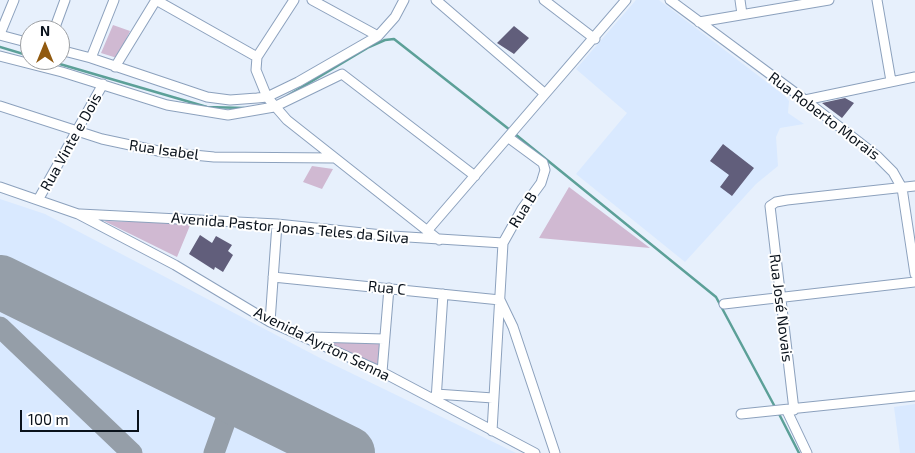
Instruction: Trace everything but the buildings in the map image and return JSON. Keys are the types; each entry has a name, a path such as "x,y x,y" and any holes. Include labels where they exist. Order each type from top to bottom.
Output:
{"street":[{"path":"14,0 0,34 20,40"},
{"path":"58,20 66,0"},
{"path":"91,58 114,0"},
{"path":"116,67 156,0 257,56"},
{"path":"294,0 257,56 256,70 267,97 274,107 334,158 439,240"},
{"path":"312,0 378,36"},
{"path":"70,53 207,97 230,100 267,97 320,70 378,36 396,17 404,0"},
{"path":"436,0 544,93"},
{"path":"544,0 595,39"},
{"path":"427,231 509,138 544,93 595,39 626,0"},
{"name":"Rua Roberto Morais","path":"670,0 805,100 885,163 902,188 915,274"},
{"path":"740,0 742,14"},
{"path":"699,22 829,0"},
{"path":"877,0 891,81"},
{"path":"0,56 103,84 167,105 213,114 239,115 274,107 342,74 475,176"},
{"path":"805,100 915,77"},
{"name":"Rua Vinte e Dois","path":"38,200 103,84"},
{"name":"Rua Isabel","path":"0,106 77,132 163,152 214,157 334,158"},
{"name":"Rua B","path":"492,431 503,243 522,209 541,183 545,170 543,163 509,138"},
{"path":"902,188 915,186"},
{"name":"Avenida Ayrton Senna","path":"0,187 78,214 175,265 270,322 436,397 492,431 535,453"},
{"name":"Rua José Novais","path":"807,453 791,410 770,206 776,202 787,200 902,188"},
{"name":"Avenida Pastor Jonas Teles da Silva","path":"78,214 277,224 439,240 503,243"},
{"path":"270,322 277,224"},
{"name":"Rua C","path":"273,277 500,300"},
{"path":"724,304 780,296 915,282"},
{"path":"382,372 389,288"},
{"path":"443,294 436,397 493,398"},
{"path":"500,300 513,327 555,453"},
{"path":"306,337 384,339"},
{"path":"742,414 771,413 915,396"}],"shaded area":[{"path":"636,0 659,0 785,96 789,101 788,113 804,124 780,128 776,137 778,166 756,184 685,262 576,174 627,113 576,69"},
{"path":"113,25 130,31 117,58 101,53"},
{"path":"312,166 333,169 322,189 303,182"},
{"path":"569,187 650,248 539,238"},
{"path":"0,199 45,214 322,359 516,453 0,453"},
{"path":"104,221 191,223 177,257"},
{"path":"321,341 380,343 378,365"},
{"path":"915,404 915,453 900,453 894,407"}],"waterway":[{"path":"287,96 369,47 385,40 394,39 510,130"},
{"path":"0,47 20,53"},
{"path":"70,67 207,107 244,108"},
{"path":"515,134 716,297 775,407"},
{"path":"778,412 799,453"}],"taxiway":[{"path":"0,327 132,453"},
{"path":"214,453 234,397"}],"runway":[{"path":"0,282 348,453"}]}
